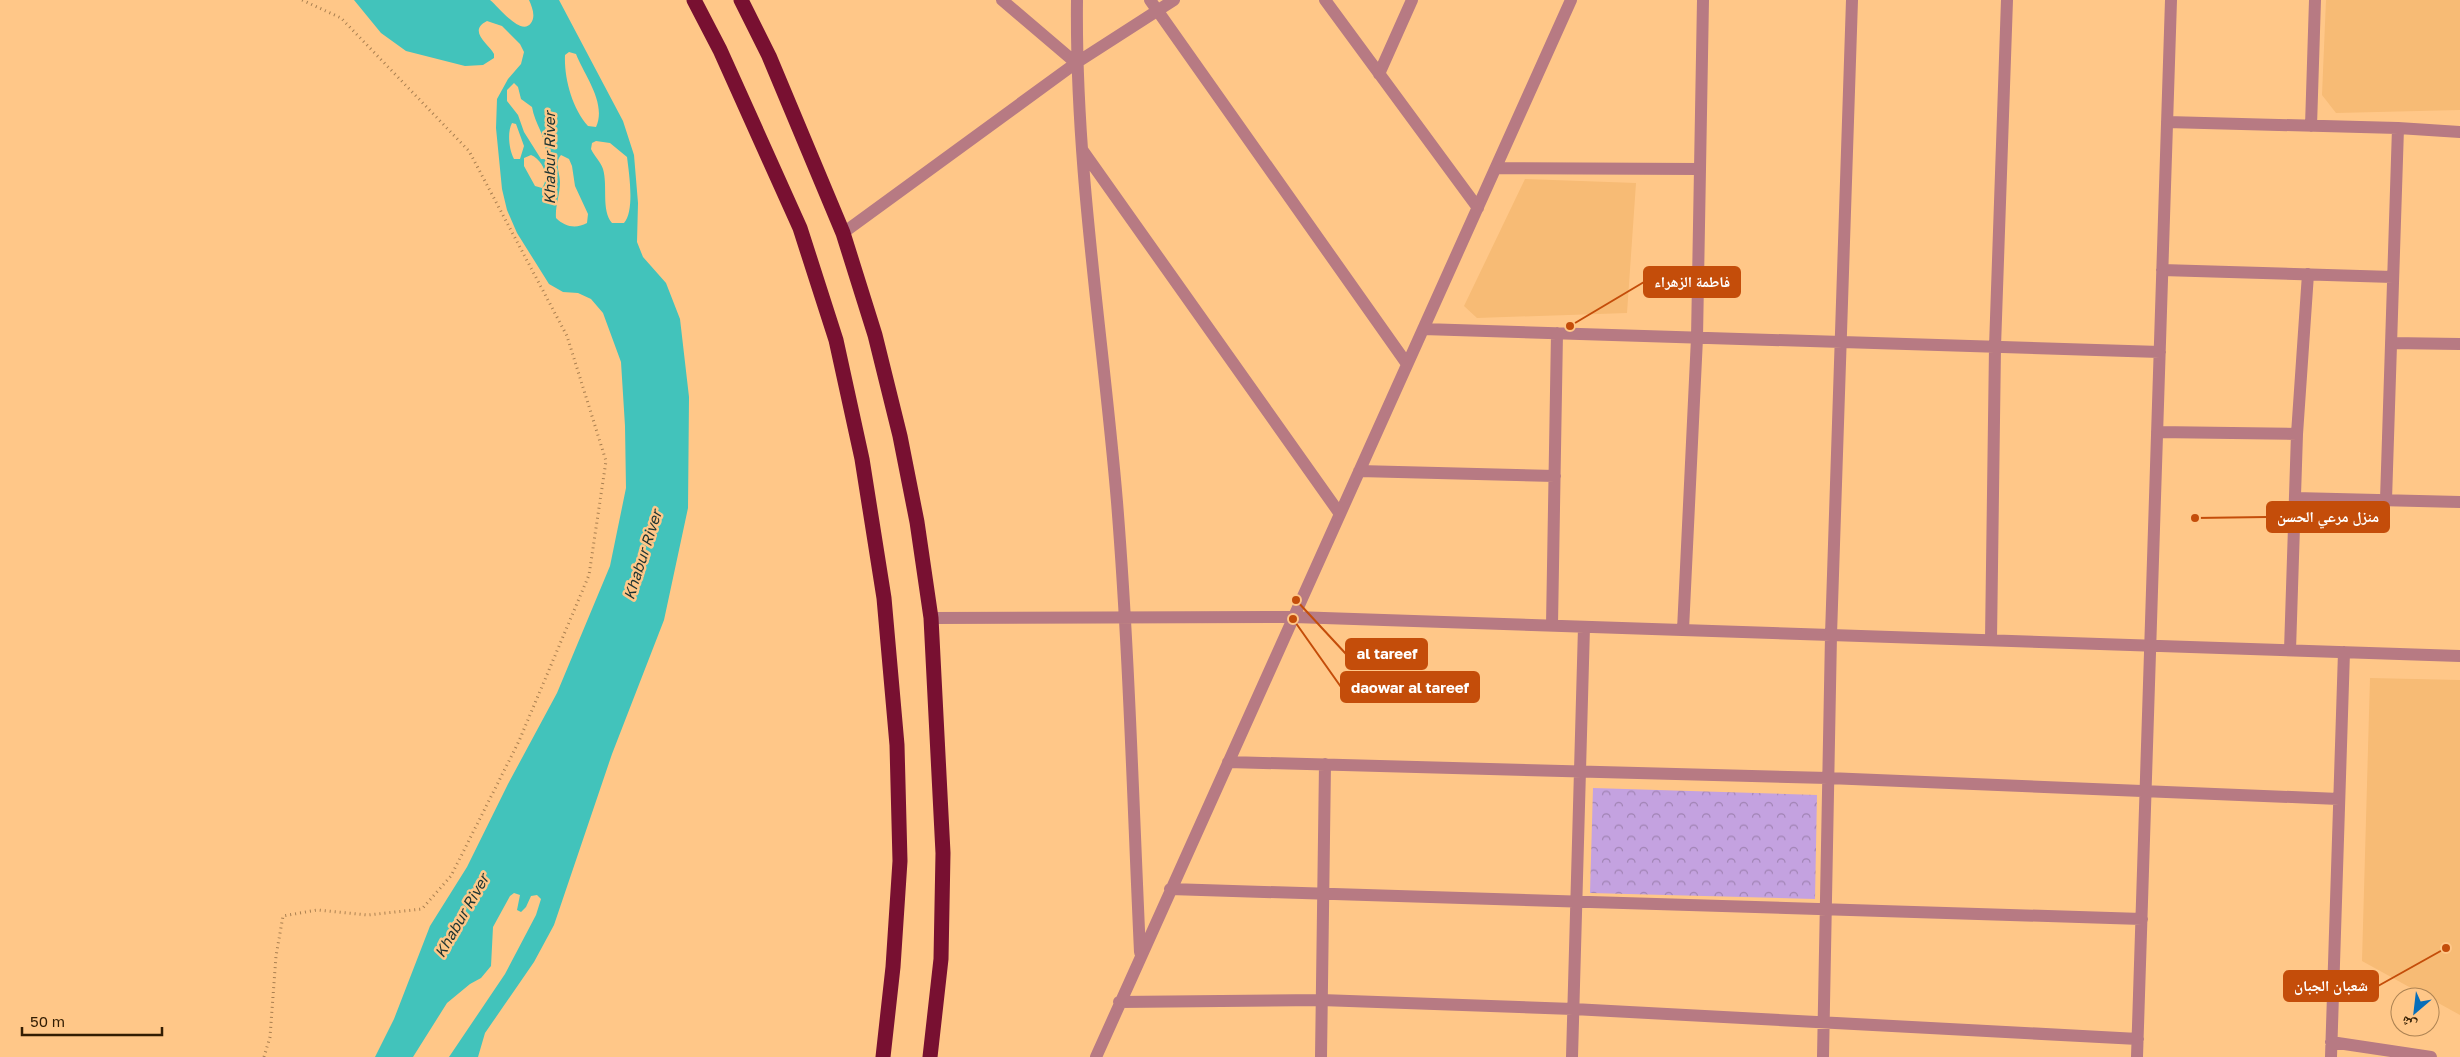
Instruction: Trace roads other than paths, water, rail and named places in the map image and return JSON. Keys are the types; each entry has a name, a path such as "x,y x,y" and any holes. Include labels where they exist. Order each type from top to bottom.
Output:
{"highway":[{"path":"694,0 720,50 800,228 836,340 862,459 884,598 897,745 900,860 893,967 884,1057"},
{"path":"741,0 769,56 842,233 875,335 900,436 917,522 932,618 943,853 941,959 930,1057"}],"street":[{"path":"1002,0 1076,63"},
{"path":"1077,0 1076,63 1082,150 1117,502 1140,955"},
{"path":"842,233 1154,5 1174,0"},
{"path":"1325,0 1478,208"},
{"path":"1379,74 1412,0"},
{"path":"1096,1057 1140,955 1571,0"},
{"path":"1683,630 1697,338 1703,0"},
{"path":"1823,1057 1831,635 1852,0"},
{"path":"1990,640 1995,347 2007,0"},
{"path":"2137,1057 2171,0"},
{"path":"2311,126 2315,0"},
{"path":"1154,5 1407,364"},
{"path":"2167,122 2398,128 2460,132"},
{"path":"2386,500 2398,128"},
{"path":"1082,150 1340,514"},
{"path":"1496,168 1700,169"},
{"path":"2162,270 2393,277"},
{"path":"2290,650 2297,434 2308,274"},
{"path":"1423,329 2160,352"},
{"path":"1552,625 1557,333"},
{"path":"2391,342 2460,344"},
{"path":"2157,432 2297,434"},
{"path":"1359,472 1555,476"},
{"path":"2295,498 2460,502"},
{"path":"932,618 1294,617 2460,656"},
{"path":"1572,1057 1584,627"},
{"path":"2330,1057 2344,652"},
{"path":"1228,762 1828,778 2339,799"},
{"path":"1321,1057 1325,764"},
{"path":"1170,889 2142,919"},
{"path":"1119,1002 1321,1000 1573,1009 2138,1039"},
{"path":"2331,1042 2431,1057"}],"water":[{"name":"Khabur River","path":"354,0 490,0 516,24 527,26 531,23 533,17 529,0 559,0 623,121 634,155 638,203 637,242 643,257 666,283 680,319 689,397 688,508 664,620 612,754 554,925 534,962 485,1033 478,1057 449,1057 505,974 536,915 541,899 537,895 531,896 526,907 521,912 517,910 520,895 514,893 510,896 493,927 491,966 481,978 470,984 447,1003 413,1057 375,1057 394,1019 430,926 467,867 508,784 557,693 610,566 626,488 621,362 603,313 591,299 578,293 563,292 549,284 517,233 507,210 502,189 496,128 497,99 508,79 521,64 524,52 520,44 502,26 487,21 481,25 479,33 494,54 494,58 483,65 465,66 406,51 381,33","holes":["569,52 576,54 593,89 599,108 599,118 596,127 588,126 573,102 566,73 565,55","514,83 518,87 521,99 532,107 545,145 545,159 541,159 524,132 518,115 507,101 507,90","512,123 516,124 524,146 520,159 514,159 512,155 509,141","596,141 610,143 627,157 630,201 624,223 612,223 609,218 603,169 591,149 592,143","531,155 542,165 545,174 542,188 535,186 524,166 524,158","561,155 569,159 572,166 575,186 588,214 587,223 583,225 571,226 556,218 560,182 558,161"]}],"place":[{"name":"فاطمة الزهراء","path":"1570,326"},
{"name":"منزل مرعي الحسن","path":"2195,518"},
{"name":"al tareef","path":"1296,600"},
{"name":"daowar al tareef","path":"1293,619"},
{"name":"شعبان الجبان","path":"2446,948"}]}
